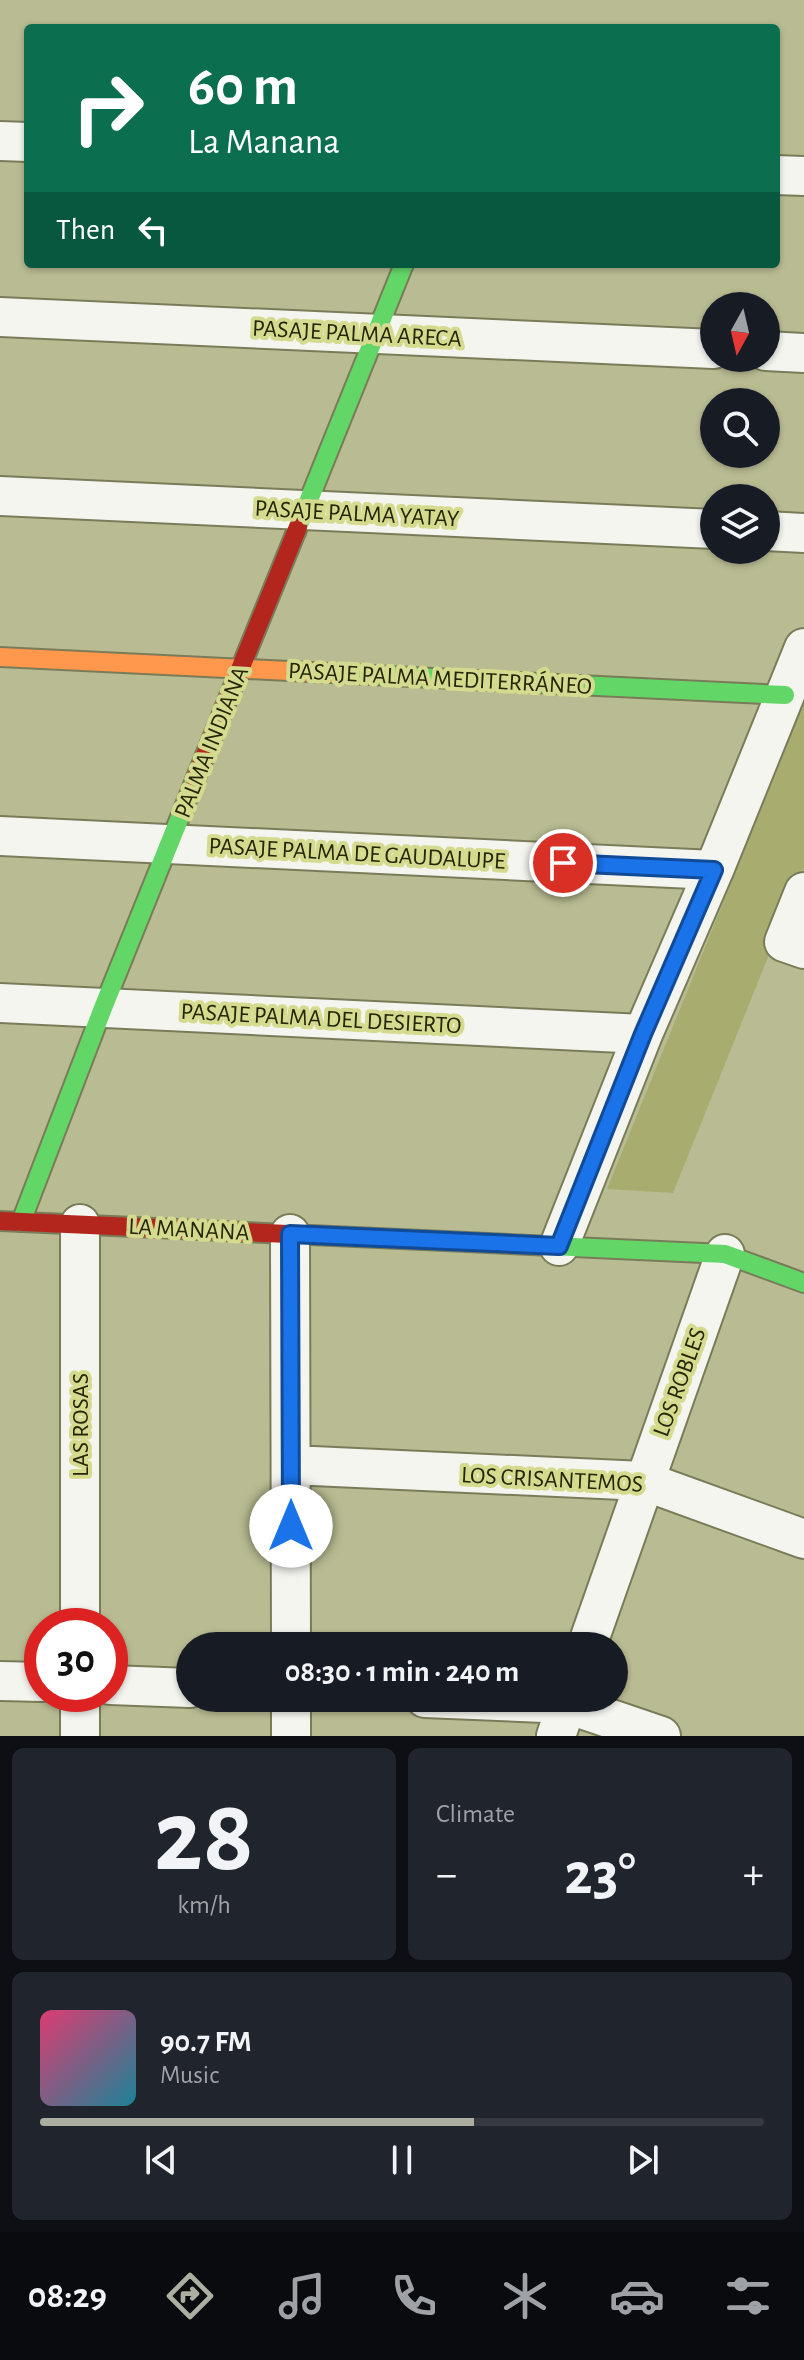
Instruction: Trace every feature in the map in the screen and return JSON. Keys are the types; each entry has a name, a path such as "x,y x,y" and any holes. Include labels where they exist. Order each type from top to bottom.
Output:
{"street":[{"path":"0,141 24,142"},
{"path":"780,175 804,176"},
{"name":"PALMA INDIANA","path":"21,1222 103,1008 402,268"},
{"name":"PASAJE PALMA ARECA","path":"0,317 700,348"},
{"path":"780,352 804,353"},
{"name":"PASAJE PALMA YATAY","path":"0,496 700,528"},
{"path":"780,532 804,533"},
{"path":"559,1246 643,1034 804,648"},
{"name":"PASAJE PALMA MEDITERRÁNEO","path":"0,657 785,695"},
{"name":"PASAJE PALMA DE GAUDALUPE","path":"0,836 714,870"},
{"path":"794,946 804,892"},
{"name":"PASAJE PALMA DEL DESIERTO","path":"0,1003 643,1034"},
{"name":"LA MANANA","path":"0,1221 725,1254 804,1283"},
{"name":"LAS ROSAS","path":"80,1224 80,1608"},
{"path":"290,1234 291,1632"},
{"name":"LOS ROBLES","path":"592,1632 725,1254"},
{"name":"LOS CRISANTEMOS","path":"291,1465 644,1481 804,1539"},
{"path":"0,1681 24,1682"},
{"path":"128,1686 176,1687"},
{"path":"80,1712 80,1736"},
{"path":"291,1712 291,1736"},
{"path":"564,1713 661,1736"}],"green space":[{"path":"804,703 804,868 673,1193 607,1189"}],"traffic: fast":[{"path":"298,527 402,268"},
{"path":"350,674 785,695"},
{"path":"21,1222 195,780"},
{"path":"423,1240 725,1254 804,1283"}],"traffic: slow":[{"path":"0,657 350,674"}],"traffic: jam":[{"path":"195,780 298,527"},
{"path":"0,1221 423,1240"}],"route":[{"path":"291,1526 290,1234 559,1246 643,1034 714,870 563,863"}]}
